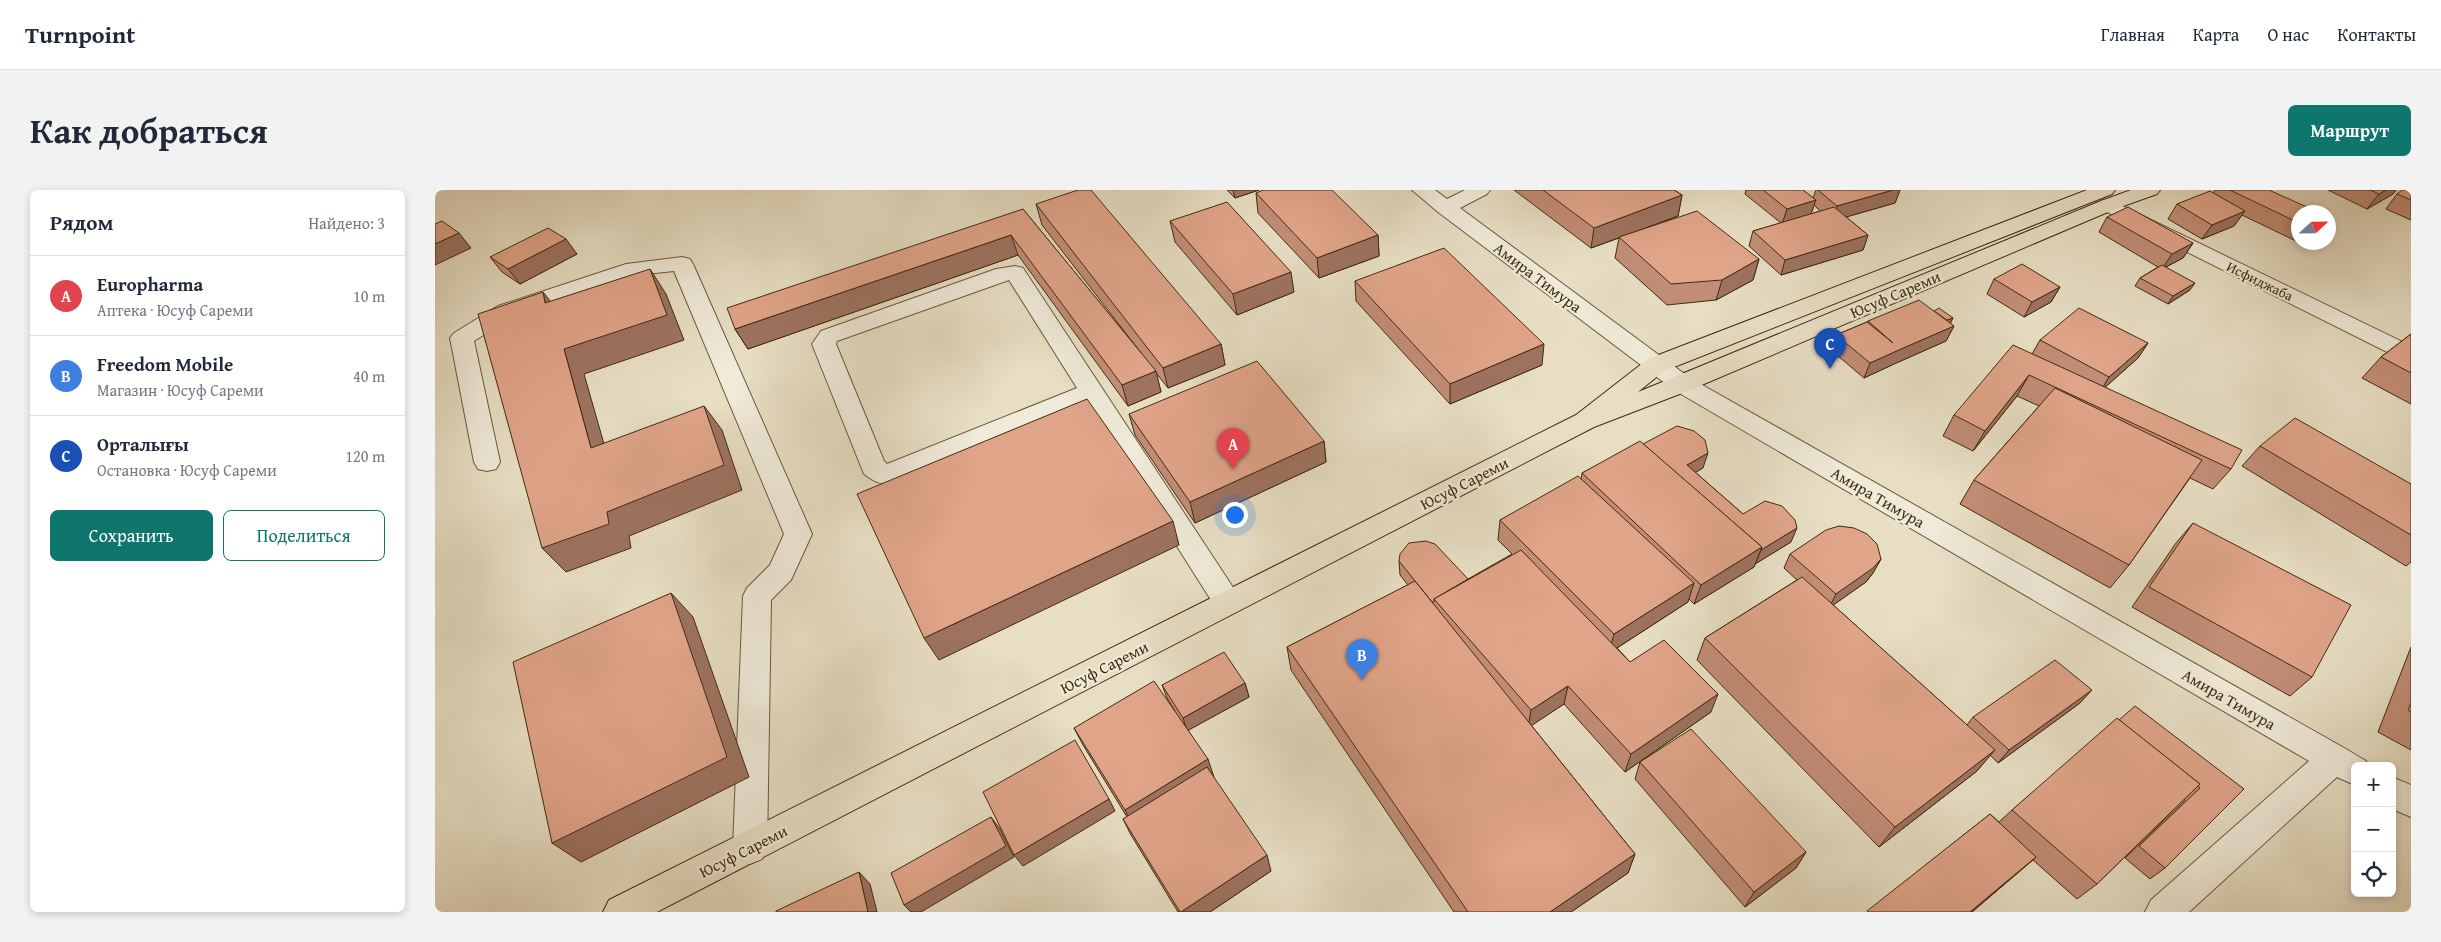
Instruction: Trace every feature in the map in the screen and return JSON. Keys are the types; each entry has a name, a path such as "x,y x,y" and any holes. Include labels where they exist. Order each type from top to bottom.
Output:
{"main road":[{"name":"Юсуф Сареми","path":"1585,421 1656,365 2106,198 2150,190"},
{"name":"Юсуф Сареми","path":"621,912 750,848 1585,421 1682,384 2106,198"}],"street":[{"name":"Амира Тимура","path":"1422,190 1682,384 2345,765"},
{"path":"1445,208 1480,190"},
{"name":"Исфиджаба","path":"2106,198 2411,356"},
{"path":"487,462 462,338 506,311 634,269 682,264 798,534 781,572 757,596 750,848"},
{"path":"1092,391 884,475 873,467 824,344 829,336 1003,274 1015,274 1092,391 1228,603"},
{"path":"2163,912 2345,765"},
{"path":"2396,794 2411,802"}],"building":[{"path":"1078,190 1091,190 1221,344 1163,368 1036,204"},
{"path":"1263,190 1332,190 1378,235 1317,258 1256,193"},
{"path":"1543,190 1674,190 1682,195 1594,228"},
{"path":"1763,190 1803,190 1816,200 1787,209"},
{"path":"1818,190 1893,190 1837,206"},
{"path":"2230,190 2269,190 2302,205 2291,205 2291,219"},
{"path":"2370,190 2386,190 2379,194"},
{"path":"2402,190 2411,190 2411,200 2397,194"},
{"path":"2210,191 2245,211 2212,225 2177,204"},
{"path":"1227,202 1291,272 1233,294 1170,221"},
{"path":"1834,207 1868,235 1785,260 1753,231"},
{"path":"2128,207 2193,243 2172,254 2107,217"},
{"path":"1023,209 1156,371 1122,385 1011,235 735,329 727,308"},
{"path":"1697,211 1759,259 1722,280 1671,284 1619,237"},
{"path":"442,221 459,233 435,244 435,224"},
{"path":"548,228 566,239 508,269 490,257"},
{"path":"1444,248 1544,344 1450,384 1355,281"},
{"path":"2022,264 2060,287 2032,302 1994,279"},
{"path":"2162,265 2195,283 2173,296 2140,278"},
{"path":"650,269 667,315 564,349 591,448 704,406 724,465 607,512 609,524 542,548 478,314 543,292 545,303"},
{"path":"1919,300 1954,326 1870,363 1836,335 1867,322 1893,343 1868,321"},
{"path":"1939,308 1953,318 1947,320 1934,311"},
{"path":"2079,308 2148,343 2109,377 2040,340"},
{"path":"2411,334 2411,373 2381,357"},
{"path":"2013,345 2242,450 2231,469 2029,375 1985,431 1954,415"},
{"path":"1257,361 1324,441 1190,502 1129,414"},
{"path":"2055,388 2202,460 2129,565 1974,480"},
{"path":"1087,399 1173,521 924,638 857,494"},
{"path":"2295,418 2411,484 2411,535 2260,446"},
{"path":"1677,426 1694,431 1705,440 1708,453 1687,465 1743,514 1765,501 1782,506 1795,520 1797,528 1761,550 1762,547 1643,444"},
{"path":"1640,441 1762,547 1701,585 1582,473"},
{"path":"1578,476 1694,583 1614,634 1500,520"},
{"path":"2193,523 2351,605 2312,677 2149,587"},
{"path":"1839,526 1854,528 1867,534 1877,544 1881,559 1873,568 1836,594 1790,554 1826,530"},
{"path":"1426,541 1435,544 1468,579 1434,599 1434,602 1432,602 1399,561 1400,554 1409,543"},
{"path":"1521,550 1630,662 1664,640 1718,694 1631,754 1568,686 1531,710 1434,599"},
{"path":"1802,577 1995,750 1895,827 1705,638"},
{"path":"1415,581 1635,854 1550,912 1468,912 1287,647"},
{"path":"671,593 727,757 552,843 513,662"},
{"path":"1224,652 1245,683 1183,718 1162,685"},
{"path":"2055,660 2092,690 2009,750 1973,717"},
{"path":"1154,681 1208,759 1125,810 1074,728"},
{"path":"2135,706 2244,789 2165,868 2139,846 2200,788 2198,786 2200,784 2119,720"},
{"path":"2117,718 2200,784 2097,884 2012,810"},
{"path":"1691,729 1806,852 1754,892 1640,762"},
{"path":"1075,740 1109,799 1014,855 983,792"},
{"path":"1207,767 1267,855 1180,912 1123,819"},
{"path":"1990,814 2036,857 1970,912 1867,911"},
{"path":"991,817 1006,846 904,905 891,873"},
{"path":"859,872 868,912 776,912 776,911"}],"place":[{"name":"Орталығы","path":"1830,369"},
{"name":"Europharma","path":"1233,469"},
{"name":"Freedom Mobile","path":"1362,680"}]}
